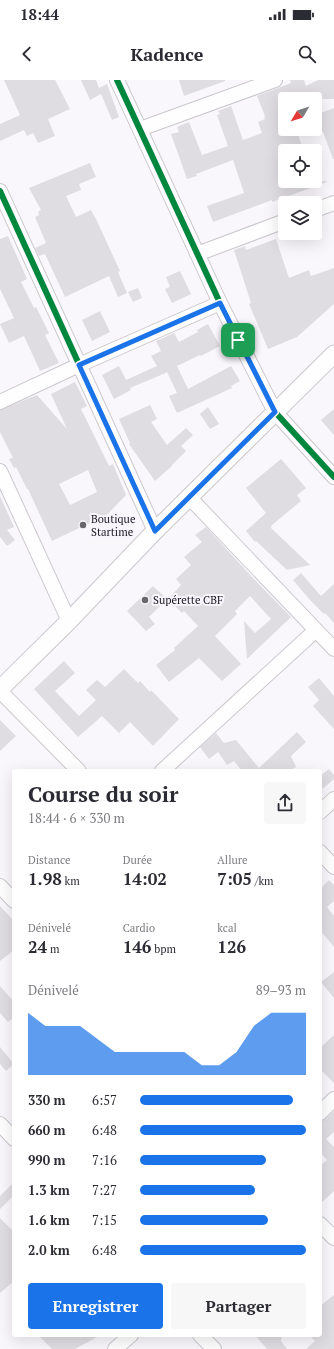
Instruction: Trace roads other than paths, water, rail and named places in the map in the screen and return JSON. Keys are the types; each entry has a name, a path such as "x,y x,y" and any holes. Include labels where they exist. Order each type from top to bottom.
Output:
{"main road":[{"path":"0,690 155,531 334,354"}],"street":[{"path":"117,80 220,303 275,412 334,477"},
{"path":"140,129 275,80"},
{"path":"0,192 155,531"},
{"path":"322,207 334,203"},
{"path":"197,254 278,224"},
{"path":"0,402 79,365 220,303"},
{"path":"0,472 68,621"},
{"path":"189,497 334,649"},
{"path":"164,769 316,630"},
{"path":"0,690 77,769"},
{"path":"322,810 334,799"},
{"path":"322,854 334,867"},
{"path":"0,886 12,899"},
{"path":"322,1110 334,1099"},
{"path":"0,1124 12,1137"},
{"path":"322,1226 334,1238"},
{"path":"115,1349 129,1337"},
{"path":"202,1337 214,1349"}],"place":[{"name":"Boutique Startime","path":"83,525"},
{"name":"Supérette CBF","path":"145,600"}]}
